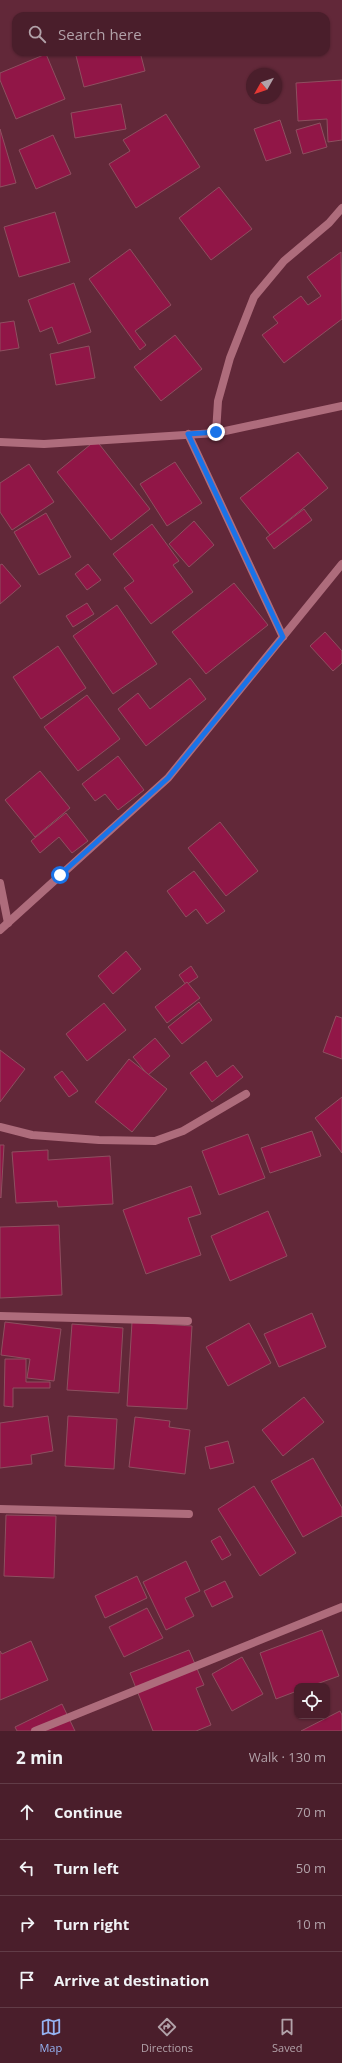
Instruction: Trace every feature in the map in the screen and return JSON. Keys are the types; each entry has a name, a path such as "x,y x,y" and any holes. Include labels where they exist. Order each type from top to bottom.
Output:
{"street":[{"path":"216,432 218,401 230,358 254,297 284,261 329,223 342,208"},
{"path":"0,442 44,444 216,432 342,406"},
{"path":"188,434 283,637"},
{"path":"0,930 168,778 342,564"},
{"path":"0,883 8,922"},
{"path":"0,1128 32,1135 99,1140 155,1141 183,1131 246,1094"},
{"path":"0,1316 188,1320"},
{"path":"0,1509 189,1514"},
{"path":"35,1731 342,1607"}],"building":[{"path":"41,56 47,56 65,99 16,119 0,80 0,73"},
{"path":"76,56 141,56 145,71 84,87"},
{"path":"342,80 342,140 328,142 327,119 298,121 296,83"},
{"path":"121,104 126,129 75,138 71,113"},
{"path":"166,114 200,167 136,208 109,164 130,151 123,140"},
{"path":"280,120 291,153 266,161 254,129"},
{"path":"320,123 327,147 303,154 296,130"},
{"path":"0,129 16,183 0,187"},
{"path":"53,135 71,174 36,189 19,150"},
{"path":"219,187 252,229 211,260 179,218"},
{"path":"55,212 70,262 19,277 4,227"},
{"path":"130,249 171,305 135,331 146,345 140,350 89,279"},
{"path":"341,252 342,319 284,363 262,335 278,323 273,317 301,296 308,305 321,296 307,277"},
{"path":"74,283 91,332 58,344 52,327 40,332 28,300"},
{"path":"14,321 19,348 0,351 0,323"},
{"path":"175,335 202,369 161,401 134,367"},
{"path":"89,346 95,378 56,385 50,354"},
{"path":"96,440 150,509 111,540 57,472"},
{"path":"298,452 328,488 270,535 240,498"},
{"path":"175,462 202,503 167,526 140,484"},
{"path":"29,464 54,502 12,530 0,512 0,483"},
{"path":"304,509 312,520 274,549 266,538"},
{"path":"46,513 71,557 39,575 14,532"},
{"path":"194,521 214,545 189,567 169,544"},
{"path":"152,524 179,561 173,565 193,592 151,624 124,588 134,581 113,554"},
{"path":"2,564 21,586 0,604 0,565"},
{"path":"88,564 101,580 87,590 75,574"},
{"path":"234,583 268,625 206,674 172,632"},
{"path":"87,603 94,614 73,627 66,616"},
{"path":"117,605 157,664 113,694 73,636"},
{"path":"325,632 342,651 342,663 333,671 310,646"},
{"path":"58,646 86,688 41,719 13,677"},
{"path":"190,678 206,699 146,746 118,709 138,693 150,709"},
{"path":"87,695 120,739 78,771 44,727"},
{"path":"118,756 144,790 118,810 105,794 95,801 82,784"},
{"path":"40,771 70,808 35,837 5,800"},
{"path":"66,813 88,841 72,853 59,837 40,853 31,841"},
{"path":"220,822 258,871 226,896 188,848"},
{"path":"194,871 225,911 207,924 196,909 186,917 167,891"},
{"path":"126,951 141,969 113,994 98,976"},
{"path":"191,966 198,977 186,985 179,975"},
{"path":"187,982 200,998 167,1023 155,1007"},
{"path":"199,1002 212,1020 182,1044 168,1027"},
{"path":"104,1003 126,1030 87,1061 66,1034"},
{"path":"336,1016 342,1018 342,1059 323,1052"},
{"path":"155,1038 170,1056 148,1075 133,1057"},
{"path":"0,1050 25,1069 0,1102"},
{"path":"129,1059 167,1089 132,1132 95,1102"},
{"path":"206,1061 217,1077 233,1065 243,1077 212,1102 190,1073"},
{"path":"62,1071 78,1091 69,1097 54,1077"},
{"path":"342,1097 342,1153 315,1118"},
{"path":"312,1131 321,1156 270,1173 261,1148"},
{"path":"248,1134 265,1178 219,1195 202,1151"},
{"path":"0,1145 4,1145 1,1198 0,1197"},
{"path":"48,1150 48,1160 110,1156 113,1204 58,1207 57,1201 16,1203 12,1152"},
{"path":"191,1186 201,1214 188,1218 201,1255 146,1274 123,1210"},
{"path":"268,1211 287,1256 230,1281 211,1236"},
{"path":"59,1225 62,1295 0,1298 0,1227"},
{"path":"312,1313 326,1347 279,1367 264,1334"},
{"path":"5,1322 61,1329 54,1381 27,1378 30,1359 1,1355"},
{"path":"132,1322 192,1326 187,1409 127,1406"},
{"path":"249,1323 271,1363 228,1386 206,1347"},
{"path":"72,1324 123,1328 119,1393 67,1390"},
{"path":"5,1359 26,1359 26,1382 50,1382 50,1388 13,1388 13,1407 4,1406"},
{"path":"304,1397 324,1422 283,1456 262,1430"},
{"path":"48,1416 53,1451 31,1455 32,1464 0,1468 0,1423"},
{"path":"68,1416 117,1419 114,1469 65,1466"},
{"path":"135,1417 170,1421 169,1427 190,1430 185,1474 129,1467"},
{"path":"228,1441 234,1463 210,1469 205,1447"},
{"path":"313,1458 342,1508 342,1517 341,1516 303,1537 271,1481"},
{"path":"254,1486 296,1553 260,1576 218,1509"},
{"path":"6,1515 56,1516 54,1578 4,1576"},
{"path":"220,1536 231,1555 222,1560 211,1541"},
{"path":"186,1561 200,1591 185,1598 194,1616 166,1630 143,1582"},
{"path":"137,1576 147,1598 105,1618 95,1596"},
{"path":"225,1581 233,1597 212,1607 204,1591"},
{"path":"147,1608 163,1638 124,1657 109,1627"},
{"path":"322,1630 339,1676 319,1683 294,1683 294,1692 276,1699 260,1653"},
{"path":"31,1641 48,1680 0,1700 0,1651 2,1654"},
{"path":"189,1650 204,1685 196,1688 211,1725 196,1731 153,1731 130,1673"},
{"path":"242,1657 263,1694 232,1711 212,1674"},
{"path":"62,1704 75,1731 17,1731 15,1727"},
{"path":"340,1711 342,1715 342,1731 301,1731 324,1719 330,1719 330,1716"}],"route":[{"path":"60,875 168,778 283,637 188,434 216,432"}]}
